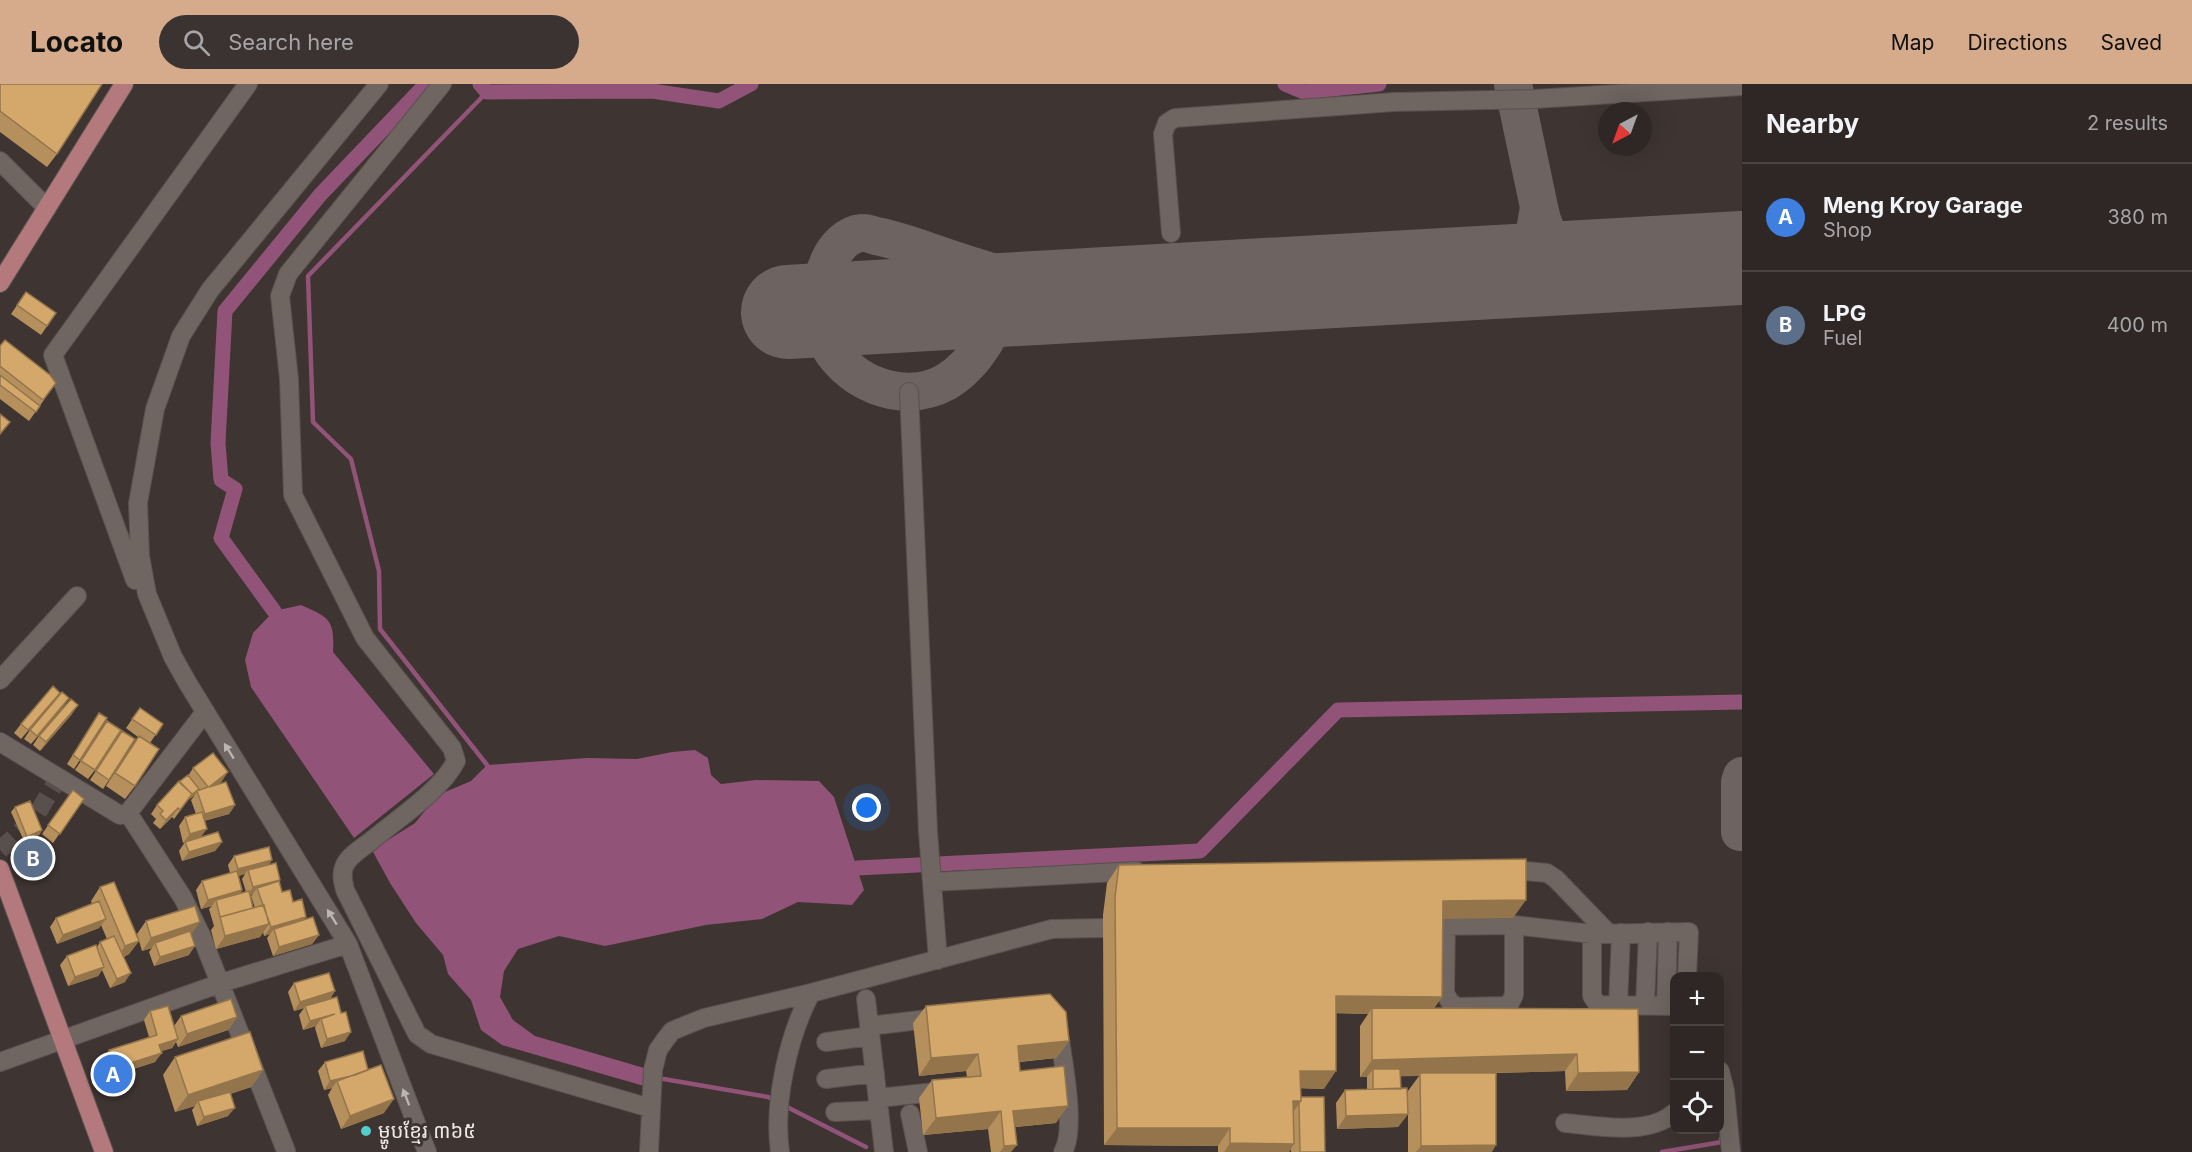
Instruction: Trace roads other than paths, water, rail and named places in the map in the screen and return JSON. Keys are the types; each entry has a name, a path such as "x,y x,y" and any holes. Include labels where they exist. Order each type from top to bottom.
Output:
{"main road":[{"path":"3,273 47,208 124,84"},
{"path":"0,869 104,1152"}],"street":[{"path":"248,84 53,355 136,568 158,645 173,657 348,944 426,1152"},
{"path":"136,568 138,503 155,409 180,336 210,290 379,84"},
{"path":"442,84 288,274 280,296 289,379 293,495 366,638 452,748 456,761 449,775 345,864 342,875 345,890 417,1034 431,1044 651,1108"},
{"path":"1171,233 1163,134 1167,123 1175,118 1394,102 1535,99 1742,86"},
{"path":"0,161 47,208"},
{"path":"909,392 928,832 938,960"},
{"path":"0,680 77,596"},
{"path":"0,742 120,815 128,813 205,712"},
{"path":"128,813 183,898 221,983 286,1151"},
{"path":"1481,869 1514,868 1547,873 1571,892 1607,933 1618,1006"},
{"path":"932,889 1151,870"},
{"path":"1514,925 1514,995 1510,1003 1505,1006 1457,1007 1450,1002 1444,993 1438,925 1514,925 1607,933 1689,932 1687,972"},
{"path":"649,1152 652,1079 658,1050 672,1031 704,1018 811,993 1052,929 1103,928"},
{"path":"1645,1006 1648,932"},
{"path":"1607,933 1592,996 1598,1005 1670,1006 1668,932"},
{"path":"0,1062 221,983 348,944"},
{"path":"780,1152 778,1115 780,1094 796,1024 811,993"},
{"path":"866,999 884,1152"},
{"path":"1047,1009 1053,1014 1059,1027 1066,1085 1069,1126 1068,1143 1064,1152"},
{"path":"826,1042 870,1031 960,1016"},
{"path":"826,1079 875,1073"},
{"path":"1722,1080 1731,1144"},
{"path":"835,1112 946,1091"},
{"path":"910,1114 918,1152"},
{"path":"1565,1123 1619,1128 1660,1123 1670,1116"}],"waterway":[{"path":"274,611 221,538 235,489 221,480 218,443 225,311 320,195 426,84"},
{"path":"480,84 487,92 652,91 719,101 751,84"},
{"path":"1285,84 1304,92 1379,84"},
{"path":"487,92 308,276 313,422 351,459 379,571 380,629 487,765"},
{"path":"857,868 1200,851 1338,710 1742,702"},
{"path":"658,1078 768,1097 776,1101"},
{"path":"783,1105 866,1147"},
{"path":"1662,1152 1722,1142 1721,1139"}],"tunnel":[{"path":"0,850 34,819 58,779"}],"place":[{"name":"LPG","path":"33,858"},
{"name":"Meng Kroy Garage","path":"113,1074"},
{"name":"ម្ហូបខ្មែរ ៣៦៥","path":"366,1131"}]}
